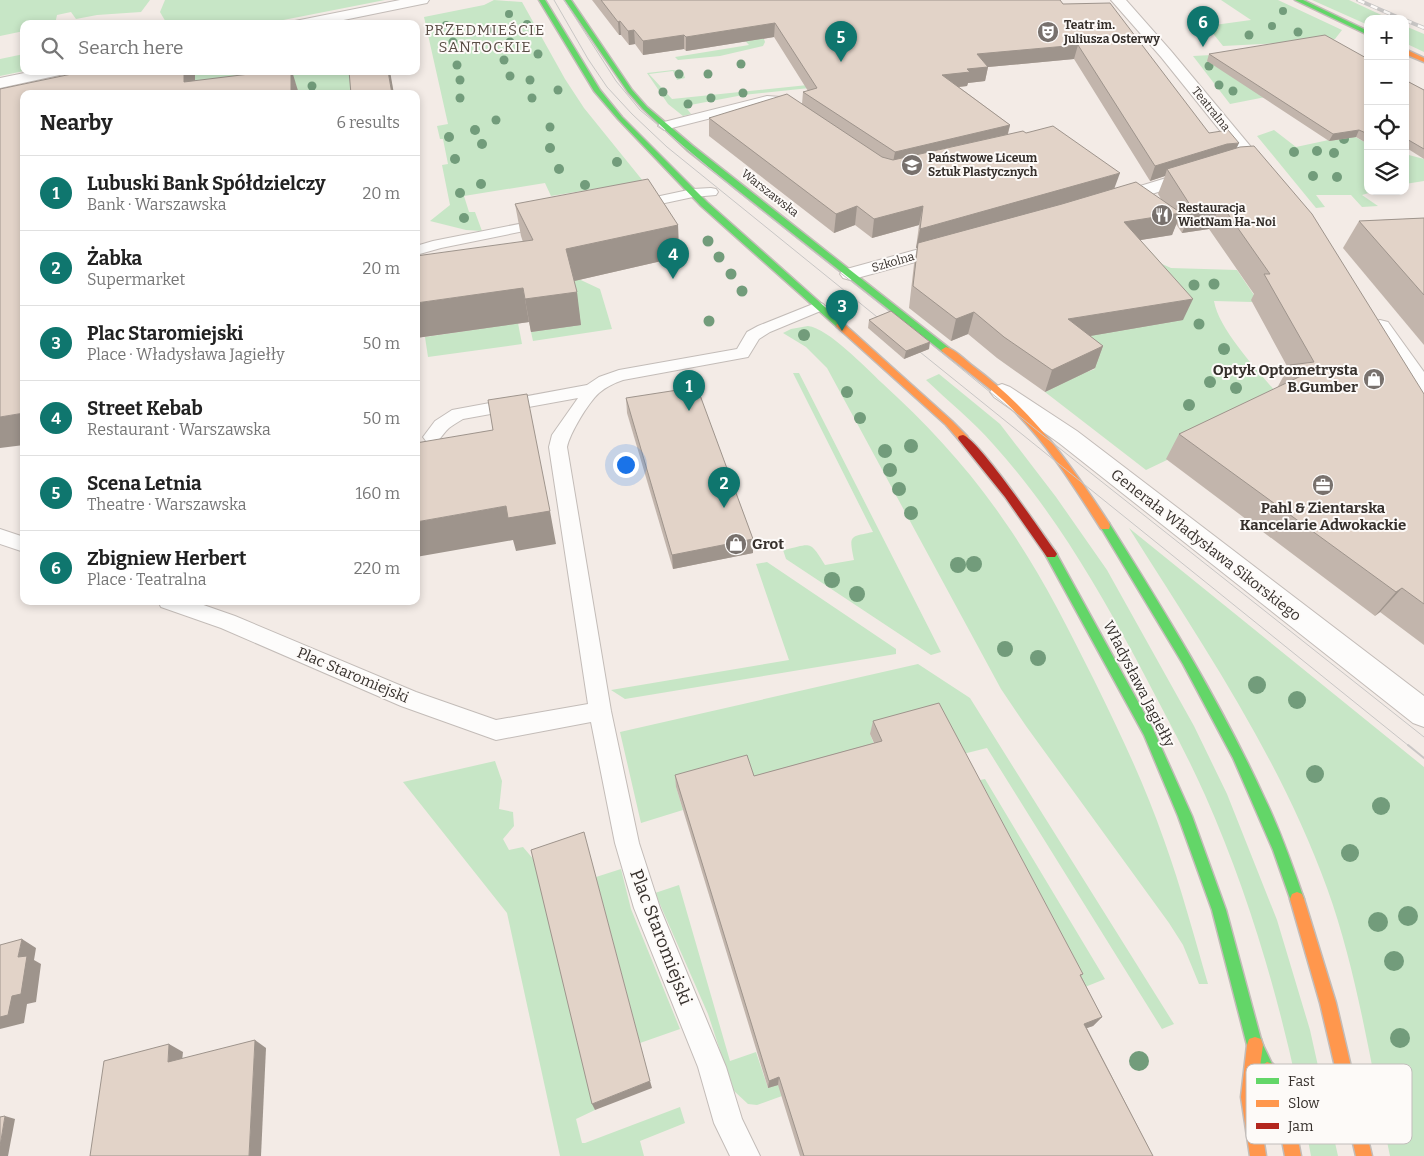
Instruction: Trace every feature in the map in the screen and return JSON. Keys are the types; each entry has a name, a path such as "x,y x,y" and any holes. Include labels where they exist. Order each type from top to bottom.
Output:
{"main road":[{"path":"542,0 597,91 646,146 693,193"},
{"name":"Warszawska","path":"568,0 616,72 645,108 664,126 985,380"},
{"path":"1298,0 1364,31"},
{"path":"1409,53 1424,60"},
{"path":"707,198 818,307"},
{"name":"Władysława Jagiełły","path":"818,307 949,423 971,446 1023,512 1058,564 1124,684 1174,788 1219,910 1255,1045 1264,1064"},
{"path":"985,380 1023,414 1076,483 1161,619 1236,754 1281,850 1311,940 1343,1064"},
{"path":"1253,1064 1255,1045"}],"street":[{"path":"320,20 422,0"},
{"name":"Teatralna","path":"1118,0 1166,54 1236,164 1278,192"},
{"path":"0,83 39,75"},
{"path":"1095,205 1236,164"},
{"name":"Szkolna","path":"850,274 972,240"},
{"path":"1367,309 1424,390"},
{"name":"Generała Władysława Sikorskiego","path":"985,380 1068,437 1424,714"}],"lane":[{"path":"664,126 772,100 781,101 800,113"},
{"path":"621,208 693,193 707,198 733,188 748,193"},
{"path":"420,250 438,244 556,221"},
{"name":"Plac Staromiejski","path":"744,1156 729,1123 712,1067 647,908 627,843 600,711 558,447 561,435 592,390 605,381 619,375 742,353 753,336 764,329 818,307"},
{"name":"Plac Staromiejski","path":"432,436 441,424 458,414 592,390"},
{"path":"0,536 20,544"},
{"name":"Plac Staromiejski","path":"179,605 228,622 409,699 496,730 600,711"}],"green space":[{"path":"0,0 150,0 141,12 97,15 76,19 71,12 57,15 56,20 20,20 20,32 0,36"},
{"path":"165,0 385,0 283,20 165,20 160,12"},
{"path":"494,0 522,2 565,79 584,108 643,181 551,196 545,183 464,196 469,212 475,212 482,231 466,230 430,221 450,205 442,165 448,164 443,139 440,139 437,126 448,124 424,17 484,5"},
{"path":"1221,0 1278,0 1342,30 1335,39 1324,41 1223,46 1207,26 1251,20"},
{"path":"1312,0 1349,0 1381,15 1364,15 1364,23"},
{"path":"727,21 764,39 763,46 720,56 678,60 675,57 749,45"},
{"path":"1409,28 1424,34 1424,52 1409,45"},
{"path":"1230,54 1323,86 1230,104 1193,56"},
{"path":"20,55 20,72 0,76 0,59"},
{"path":"673,70 683,72 685,78 677,80 673,71 649,74 672,99 827,83 838,85 743,95 685,106 691,114 683,116 668,104 647,73"},
{"path":"195,75 354,75 356,90 301,90 195,90"},
{"path":"1274,130 1296,147 1352,135 1364,142 1364,194 1362,195 1378,206 1362,207 1351,195 1316,195 1325,207 1316,208 1257,136"},
{"path":"1409,155 1424,159 1424,181 1409,183"},
{"path":"1140,240 1162,264 1171,268 1237,270 1256,298 1252,302 1214,301 1217,312 1230,336 1275,391 1167,460 1146,470 1045,392 1078,375 1095,369 1081,352 1127,242"},
{"path":"568,274 600,289 612,329 533,341 531,332 581,324"},
{"path":"518,323 522,344 428,357 425,337"},
{"path":"808,326 816,328 836,341 932,432 963,466 992,503 1030,560 1084,660 1140,779 1170,858 1208,984 1199,984 1183,945 1169,923 1001,689 827,368 806,347 783,333 791,329"},
{"path":"793,373 799,373 941,652 931,655 786,559 783,550 805,545 812,547 816,551 825,565 854,560 851,546 853,538 873,532"},
{"path":"939,374 1000,424 1056,497 1107,570 1194,726 1227,794 1277,920 1310,1030 1318,1064 1292,1064 1269,972 1223,838 1180,743 1120,629 1053,519 1014,468 969,419 926,380"},
{"path":"1129,528 1424,767 1424,1156 1390,1156 1388,1144 1412,1144 1412,1064 1372,1064 1356,987 1338,921 1308,840 1263,748 1211,659"},
{"path":"767,562 896,649 896,654 625,699 611,690 789,660 756,564"},
{"path":"918,664 970,698 1174,1024 1162,1029 987,748 955,756 870,734 878,754 753,788 676,787 683,810 641,823 620,732"},
{"path":"495,761 502,781 499,809 513,812 514,826 503,839 509,850 523,847 535,861 595,1110 576,1119 582,1143 680,1107 685,1123 640,1141 644,1156 560,1156 507,913 403,782"},
{"path":"985,779 1105,979 1075,991 1057,925 980,780"},
{"path":"621,869 631,909 680,1029 640,1043 596,877"},
{"path":"679,885 730,1061 756,1052 768,1088 779,1084 782,1096 757,1105 748,1104 733,1090 708,1014 655,893"},
{"path":"1309,1144 1335,1144 1338,1156 1311,1156"}],"building":[{"path":"601,0 1060,0 1063,4 1110,3 1209,133 1228,130 1239,143 1227,144 1155,166 1078,45 977,54 988,67 967,69 970,72 942,75 1010,125 895,152 803,92 817,88 775,23 686,37 684,35 643,41 634,30 628,31 620,21 618,22"},
{"path":"1325,35 1364,57 1364,132 1359,130 1333,134 1209,54"},
{"path":"67,75 184,75 184,82 241,75 291,75 291,90 20,90 20,414 0,417 0,89"},
{"path":"349,75 389,75 391,90 351,90"},
{"path":"1409,82 1424,90 1424,149 1409,140"},
{"path":"787,94 882,157 893,160 1053,126 1120,173 920,229 923,206 874,219 857,206 836,214 709,118"},
{"path":"1254,146 1312,214 1424,394 1424,604 1402,588 1396,592 1179,434 1301,376 1290,365 1314,362 1264,274 1270,274 1221,204 1192,208 1167,169 1240,147"},
{"path":"648,179 678,225 566,249 577,292 525,299 523,288 420,302 420,255 533,240 515,204"},
{"path":"1136,182 1181,213 1124,222 1193,299 1068,319 1103,346 1052,370 1004,337 974,312 956,319 913,286 918,243"},
{"path":"1424,218 1424,295 1359,221"},
{"path":"891,311 930,342 906,351 869,320"},
{"path":"697,387 753,539 672,555 626,398"},
{"path":"527,394 550,511 508,518 506,506 420,521 420,442 493,430 488,400"},
{"path":"939,703 1083,974 1080,975 1102,1017 1084,1024 1153,1156 804,1156 779,1077 769,1081 675,775 747,755 754,776 882,741 873,721"},
{"path":"584,832 650,1081 592,1104 531,850"},
{"path":"22,939 18,957 27,956 21,994 12,996 8,1015 0,1017 0,945"},
{"path":"255,1040 249,1156 90,1156 104,1061 169,1044 168,1062"},
{"path":"5,1116 0,1146 0,1117"}],"tram line":[{"path":"554,0 588,59 607,87 632,114 667,147 887,325"},
{"path":"564,0 616,81 640,110 733,188 900,320"},
{"path":"920,335 1039,432 1424,737"},
{"path":"910,344 1409,746"},
{"path":"1408,745 1424,758"}],"railway":[{"path":"1358,0 1393,15"},
{"path":"1409,22 1424,28"}],"traffic: fast":[{"path":"542,0 597,91 620,118 704,204 840,325"},
{"path":"568,0 630,91 645,108 690,148 946,350"},
{"path":"1298,0 1364,31"},
{"path":"1105,526 1160,615 1213,707 1260,801 1297,899"},
{"path":"1051,554 1149,733 1185,816 1219,910 1255,1045 1264,1064"}],"traffic: slow":[{"path":"1409,53 1424,60"},
{"path":"840,325 949,423 963,438"},
{"path":"946,350 1007,398 1035,427 1072,476 1105,526"},
{"path":"1297,899 1328,1003 1342,1064"},
{"path":"1253,1064 1255,1045"},
{"path":"1256,1144 1258,1156"},
{"path":"1291,1144 1293,1156"},
{"path":"1361,1144 1364,1156"}],"traffic: jam":[{"path":"963,438 1009,494 1051,554"}],"place":[{"name":"Teatr im. Juliusza Osterwy","path":"1048,32"},
{"name":"Zbigniew Herbert","path":"1203,47"},
{"name":"Scena Letnia","path":"841,62"},
{"name":"Państwowe Liceum Sztuk Plastycznych","path":"912,165"},
{"name":"Restauracja WietNam Ha-Noi","path":"1162,215"},
{"name":"Street Kebab","path":"673,279"},
{"name":"Plac Staromiejski","path":"842,331"},
{"name":"Optyk Optometrysta B.Gumber","path":"1374,379"},
{"name":"Lubuski Bank Spółdzielczy","path":"689,411"},
{"name":"Pahl & Zientarska Kancelarie Adwokackie","path":"1323,485"},
{"name":"Żabka","path":"724,508"},
{"name":"Grot","path":"736,544"}],"district":[{"name":"PRZEDMIEŚCIE SANTOCKIE","path":"485,38"}]}
